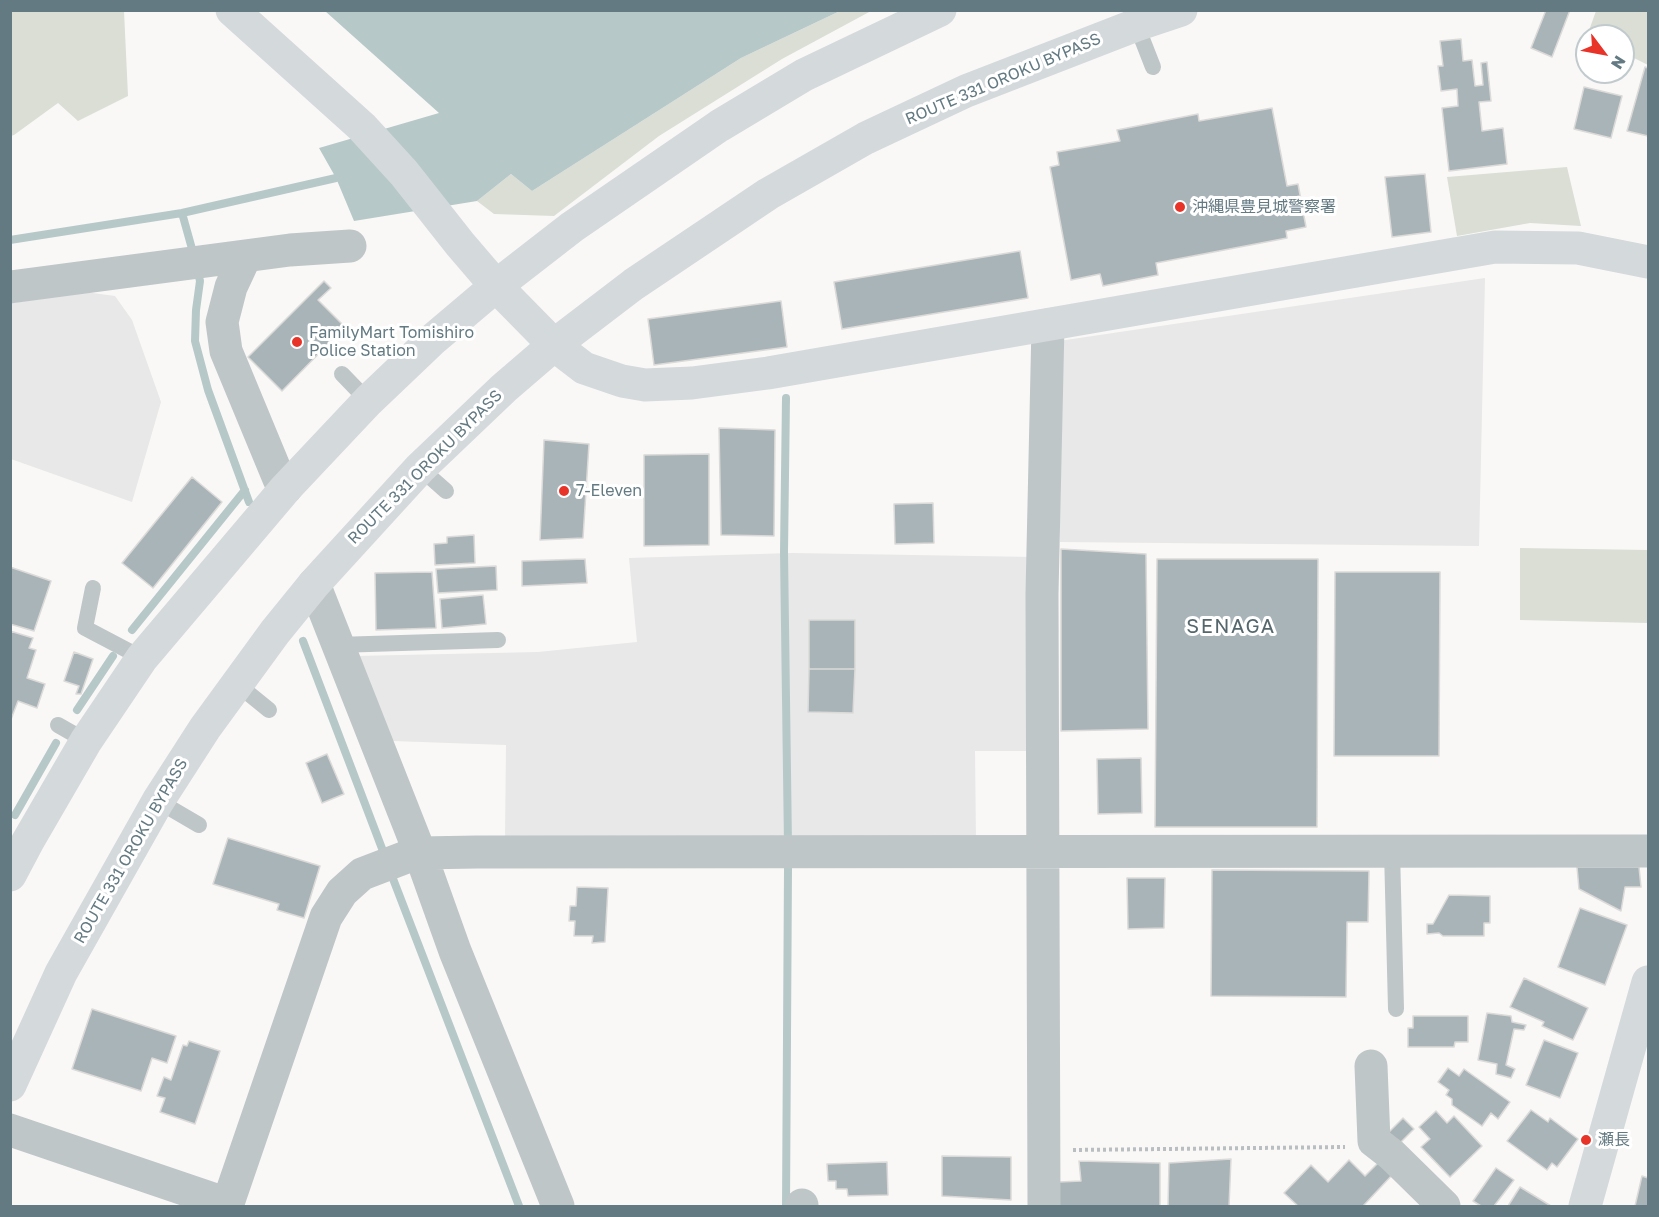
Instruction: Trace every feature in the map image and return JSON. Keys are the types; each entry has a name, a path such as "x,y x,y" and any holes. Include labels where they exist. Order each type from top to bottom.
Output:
{"main road":[{"path":"232,10 362,127 404,173 496,286 554,345 584,368 622,381 645,385 692,383 768,373 1495,247 1578,248 1648,262"},
{"path":"10,875 19,837 142,658 286,488 368,401 431,341 496,286 572,227 719,126 804,75 940,10"},
{"name":"ROUTE 331 OROKU BYPASS","path":"10,1085 61,973 158,801 237,684 314,584 420,468 504,388 554,345 634,284 768,194 866,138 966,91 1133,18 1181,10"},
{"path":"1585,1206 1648,982"}],"street":[{"path":"10,287 290,250 350,246"},
{"path":"236,258 222,322 225,351 279,479 286,488"},
{"path":"1044,1206 1042,594 1048,325"},
{"path":"314,584 415,855 558,1206"},
{"path":"10,1130 228,1205 326,917 342,892 362,874 415,855 1042,851 1648,851"},
{"path":"1371,1066 1374,1141 1392,1155 1444,1206"}],"lane":[{"path":"1133,18 1153,67"},
{"path":"342,374 368,401"},
{"path":"420,468 446,490"},
{"path":"93,588 85,628 142,658"},
{"path":"337,645 498,640"},
{"path":"237,684 269,710"},
{"path":"58,725 86,741"},
{"path":"158,801 199,825"},
{"path":"1392,851 1396,1009"}],"path":[{"path":"1044,1150 1357,1147 1374,1141"}],"shaded area":[{"path":"10,11 124,11 128,96 78,121 58,103 11,136"},
{"path":"325,11 840,11 741,58 532,191 511,174 477,201 354,221 336,178 319,148 439,113"},
{"path":"840,11 871,11 782,59 659,136 554,216 494,214 477,201 511,174 532,191 741,58"},
{"path":"1596,11 1648,11 1648,65 1635,58 1635,24 1591,24"},
{"path":"1567,167 1581,226 1530,223 1457,236 1447,177"},
{"path":"1485,278 1479,546 1060,542 1059,341"},
{"path":"85,292 115,296 132,320 161,402 132,502 11,459 11,303"},
{"path":"1520,548 1648,550 1648,623 1520,620"},
{"path":"792,553 1034,557 1035,751 975,751 976,842 505,843 506,745 393,741 356,656 538,652 637,642 629,558"}],"building":[{"path":"1546,10 1570,10 1552,57 1531,48"},
{"path":"1461,39 1463,61 1472,60 1475,86 1483,85 1481,63 1487,62 1491,101 1479,102 1482,131 1503,128 1507,164 1449,171 1442,108 1458,106 1457,89 1441,91 1438,66 1443,66 1440,41"},
{"path":"1645,67 1648,68 1648,136 1627,131"},
{"path":"1584,87 1622,96 1611,138 1574,129"},
{"name":"沖縄県豊見城警察署","path":"1272,108 1287,186 1298,184 1306,227 1286,231 1287,238 1156,263 1158,275 1103,286 1100,274 1071,280 1050,167 1059,165 1057,152 1120,141 1117,130 1198,114 1199,121"},
{"path":"1425,174 1431,232 1392,237 1385,177"},
{"path":"1020,251 1028,298 842,329 834,282"},
{"name":"FamilyMart Tomishiro Police Station","path":"324,281 331,288 318,300 345,327 282,391 248,357"},
{"path":"781,301 787,347 654,365 648,319"},
{"path":"719,428 775,430 774,536 721,535"},
{"name":"7-Eleven","path":"544,440 589,444 583,538 540,540"},
{"path":"709,454 709,545 644,546 644,455"},
{"path":"192,477 222,502 153,588 122,563"},
{"path":"933,503 934,543 895,544 894,504"},
{"path":"474,535 475,563 435,565 434,544 447,543 447,537"},
{"path":"1061,549 1146,554 1148,729 1061,731"},
{"path":"585,559 587,583 522,586 522,561"},
{"path":"1157,559 1318,559 1317,827 1155,827"},
{"path":"496,566 497,590 438,593 436,569"},
{"path":"10,567 51,581 34,631 10,624"},
{"path":"432,572 436,628 376,630 375,573"},
{"path":"1335,572 1440,572 1439,756 1334,756"},
{"path":"483,595 486,624 442,628 440,599"},
{"path":"809,620 855,620 855,669 809,669"},
{"path":"10,631 33,638 29,648 36,650 27,678 45,684 37,708 18,701 10,722"},
{"path":"74,652 93,659 81,694 76,694 79,686 64,681"},
{"path":"809,669 855,669 853,713 808,712"},
{"path":"327,754 344,794 322,803 306,763"},
{"path":"1141,758 1142,813 1098,814 1097,759"},
{"path":"228,838 320,866 304,918 277,910 279,904 213,884"},
{"path":"1577,867 1639,867 1641,887 1625,887 1621,911 1579,889"},
{"path":"1212,870 1369,871 1368,922 1347,922 1346,997 1211,996"},
{"path":"1127,878 1165,878 1164,928 1128,929"},
{"path":"577,887 608,888 605,942 592,943 593,936 574,936 575,921 569,921 570,906 576,906"},
{"path":"1449,895 1490,896 1490,923 1484,923 1484,936 1427,934 1427,924 1433,924"},
{"path":"1580,908 1627,925 1605,985 1558,967"},
{"path":"1524,978 1588,1008 1573,1040 1542,1026 1544,1022 1510,1007"},
{"path":"92,1009 176,1036 167,1063 152,1058 141,1091 72,1069"},
{"path":"1487,1013 1511,1016 1512,1022 1526,1025 1524,1030 1514,1029 1506,1065 1515,1069 1511,1078 1496,1074 1497,1064 1478,1060"},
{"path":"1413,1016 1468,1016 1468,1042 1455,1042 1454,1047 1408,1047 1408,1028 1413,1028"},
{"path":"1544,1040 1578,1053 1560,1098 1526,1085"},
{"path":"189,1041 220,1051 195,1124 160,1112 165,1098 157,1096 164,1077 171,1080 183,1045 187,1046"},
{"path":"1448,1068 1459,1076 1464,1069 1510,1102 1498,1119 1491,1113 1482,1126 1452,1105 1452,1099 1446,1095 1449,1090 1438,1082"},
{"path":"1531,1110 1548,1122 1550,1118 1578,1139 1557,1167 1552,1163 1547,1170 1507,1141"},
{"path":"1436,1111 1447,1123 1454,1116 1482,1146 1450,1177 1421,1147 1430,1139 1419,1127"},
{"path":"1403,1118 1414,1129 1399,1144 1388,1133"},
{"path":"942,1156 1011,1157 1011,1200 942,1196"},
{"path":"1231,1159 1229,1206 1168,1206 1169,1163"},
{"path":"1349,1160 1365,1176 1381,1160 1394,1173 1363,1206 1298,1206 1284,1193 1311,1165 1328,1182"},
{"path":"1079,1161 1160,1163 1160,1206 1058,1206 1059,1182 1081,1181"},
{"path":"887,1162 888,1195 848,1196 847,1189 836,1189 836,1181 828,1181 827,1164"},
{"path":"1496,1168 1514,1180 1494,1206 1481,1206 1473,1201"},
{"path":"1642,1176 1648,1178 1648,1206 1635,1206"},
{"path":"1520,1187 1551,1206 1508,1206"}],"waterway":[{"path":"10,240 182,213 336,178"},
{"path":"182,213 194,256"},
{"path":"197,269 200,281 195,341 208,390 249,502"},
{"path":"786,398 784,552 788,845"},
{"path":"132,630 245,490"},
{"path":"303,641 386,859"},
{"path":"77,710 113,656"},
{"path":"15,815 56,743"},
{"path":"786,1206 788,868"},
{"path":"390,871 519,1206"}],"place":[{"name":"沖縄県豊見城警察署","path":"1180,207"},
{"name":"FamilyMart Tomishiro Police Station","path":"297,342"},
{"name":"7-Eleven","path":"564,491"},
{"name":"瀬長","path":"1586,1140"}],"district":[{"name":"SENAGA","path":"1231,627"}]}
